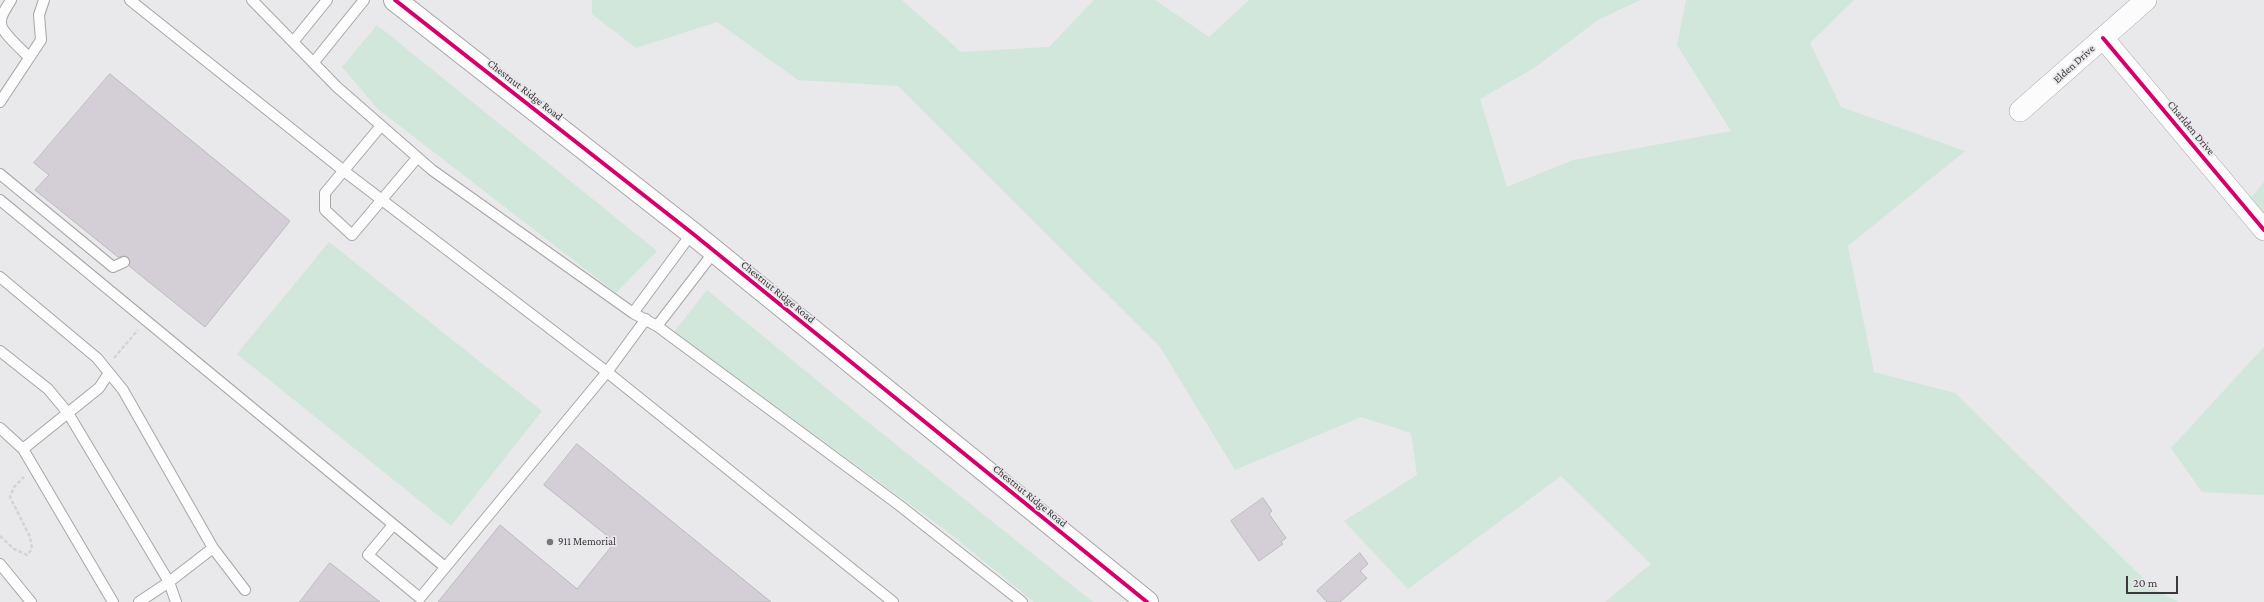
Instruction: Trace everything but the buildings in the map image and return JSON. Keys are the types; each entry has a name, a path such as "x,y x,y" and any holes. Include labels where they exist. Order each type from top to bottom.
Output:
{"street":[{"name":"Chestnut Ridge Road","path":"395,0 692,233 1147,602"},
{"name":"Elden Drive","path":"2020,111 2146,0"},
{"name":"Charlden Drive","path":"2103,38 2264,230"}],"lane":[{"path":"11,0 0,22 2,29 29,57"},
{"path":"0,102 41,40 39,15 44,0"},
{"path":"130,0 344,171 607,372 893,602"},
{"path":"252,0 337,87 380,127 417,158 633,313 657,326 899,505 1022,602"},
{"path":"293,42 327,0"},
{"path":"314,62 364,0"},
{"path":"380,127 326,193 325,210 352,235 417,158"},
{"path":"0,174 113,267 124,262"},
{"path":"0,200 445,567"},
{"path":"633,313 692,233"},
{"path":"657,326 714,252"},
{"path":"0,277 97,358 123,390 213,548 245,590"},
{"path":"393,525 368,555 420,598 607,372 646,319"},
{"path":"0,351 48,389 68,413 169,582 176,602"},
{"path":"23,449 99,388 110,374"},
{"path":"0,428 23,449 113,602"},
{"path":"139,602 169,582 213,548"},
{"path":"0,564 31,602"}],"path":[{"path":"110,374 112,361 145,320"},
{"path":"0,536 14,549 26,555 32,549 30,537 10,497 14,487 26,476 31,462"}],"green space":[{"path":"592,0 902,0 961,52 1049,47 1094,0 1155,0 1209,37 1249,0 1640,0 1598,20 1534,68 1480,99 1507,187 1573,160 1731,131 1677,45 1686,0 1854,0 1810,43 1841,107 1965,151 1848,246 1874,372 1955,393 2155,590 2179,602 1605,602 1651,564 1561,476 1408,589 1344,521 1417,475 1411,433 1361,417 1235,470 1160,347 898,86 798,80 717,22 636,48 592,14"},
{"path":"377,25 657,251 616,293 378,109 342,67"},
{"path":"2264,182 2264,224 2247,203"},
{"path":"329,242 542,411 451,526 237,354"},
{"path":"707,290 854,411 1093,602 1034,602 948,532 674,332"},
{"path":"2264,347 2264,495 2202,492 2171,448"}],"cycle path":[{"path":"395,0 692,233 1147,602"},
{"path":"2103,38 2264,230"}],"place":[{"name":"911 Memorial","path":"550,542"}]}
